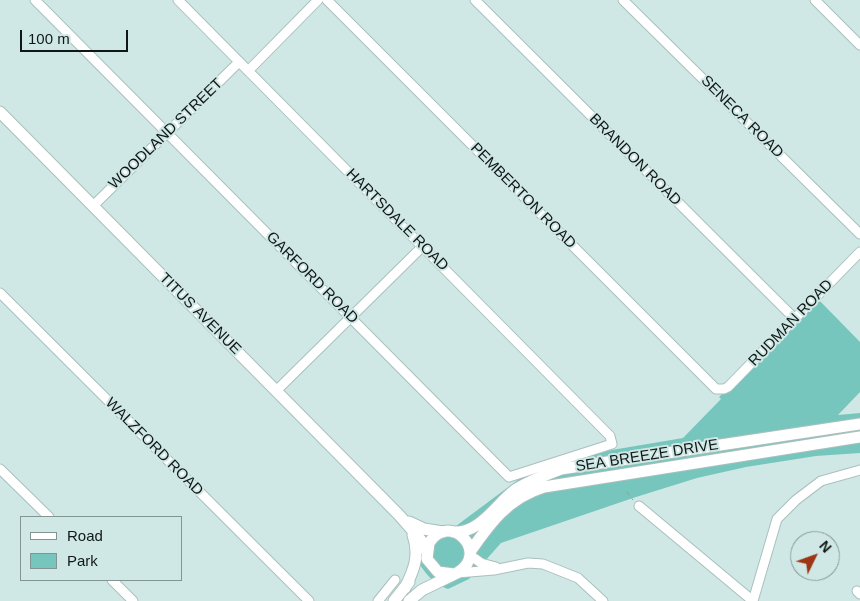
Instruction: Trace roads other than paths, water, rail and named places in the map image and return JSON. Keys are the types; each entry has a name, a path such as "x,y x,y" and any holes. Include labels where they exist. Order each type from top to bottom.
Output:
{"main road":[{"name":"TITUS AVENUE","path":"0,112 403,519 426,553"},
{"name":"SEA BREEZE DRIVE","path":"448,532 461,532 474,527 518,488 561,470 860,424"},
{"name":"SEA BREEZE DRIVE","path":"470,554 499,513 523,496 544,487 860,437"},
{"name":"TITUS AVENUE","path":"403,519 420,528 448,532"},
{"path":"403,519 413,536 417,551 415,567 405,588"},
{"path":"394,601 422,565 432,538 448,532 466,540 470,554 465,566 418,592 409,601"},
{"path":"426,553 435,570 445,574 455,573"}],"street":[{"name":"GARFORD ROAD","path":"35,0 509,477 608,447 613,441"},
{"name":"HARTSDALE ROAD","path":"178,0 423,246 613,441"},
{"path":"248,71 318,0"},
{"name":"PEMBERTON ROAD","path":"328,0 719,390"},
{"name":"BRANDON ROAD","path":"475,0 795,319"},
{"name":"SENECA ROAD","path":"623,0 860,234"},
{"path":"815,0 860,45"},
{"name":"WOODLAND STREET","path":"93,206 239,62"},
{"path":"276,391 423,246"},
{"name":"RUDMAN ROAD","path":"719,390 728,387 860,252"},
{"name":"WALZFORD ROAD","path":"0,293 308,601"},
{"path":"0,469 48,516"},
{"path":"639,506 753,601 777,519 796,500 821,481 860,470"},
{"path":"470,554 484,564 506,567"},
{"path":"455,573 535,562 557,568 582,580 603,601"},
{"path":"378,601 395,580"},
{"path":"113,581 133,601"}]}
